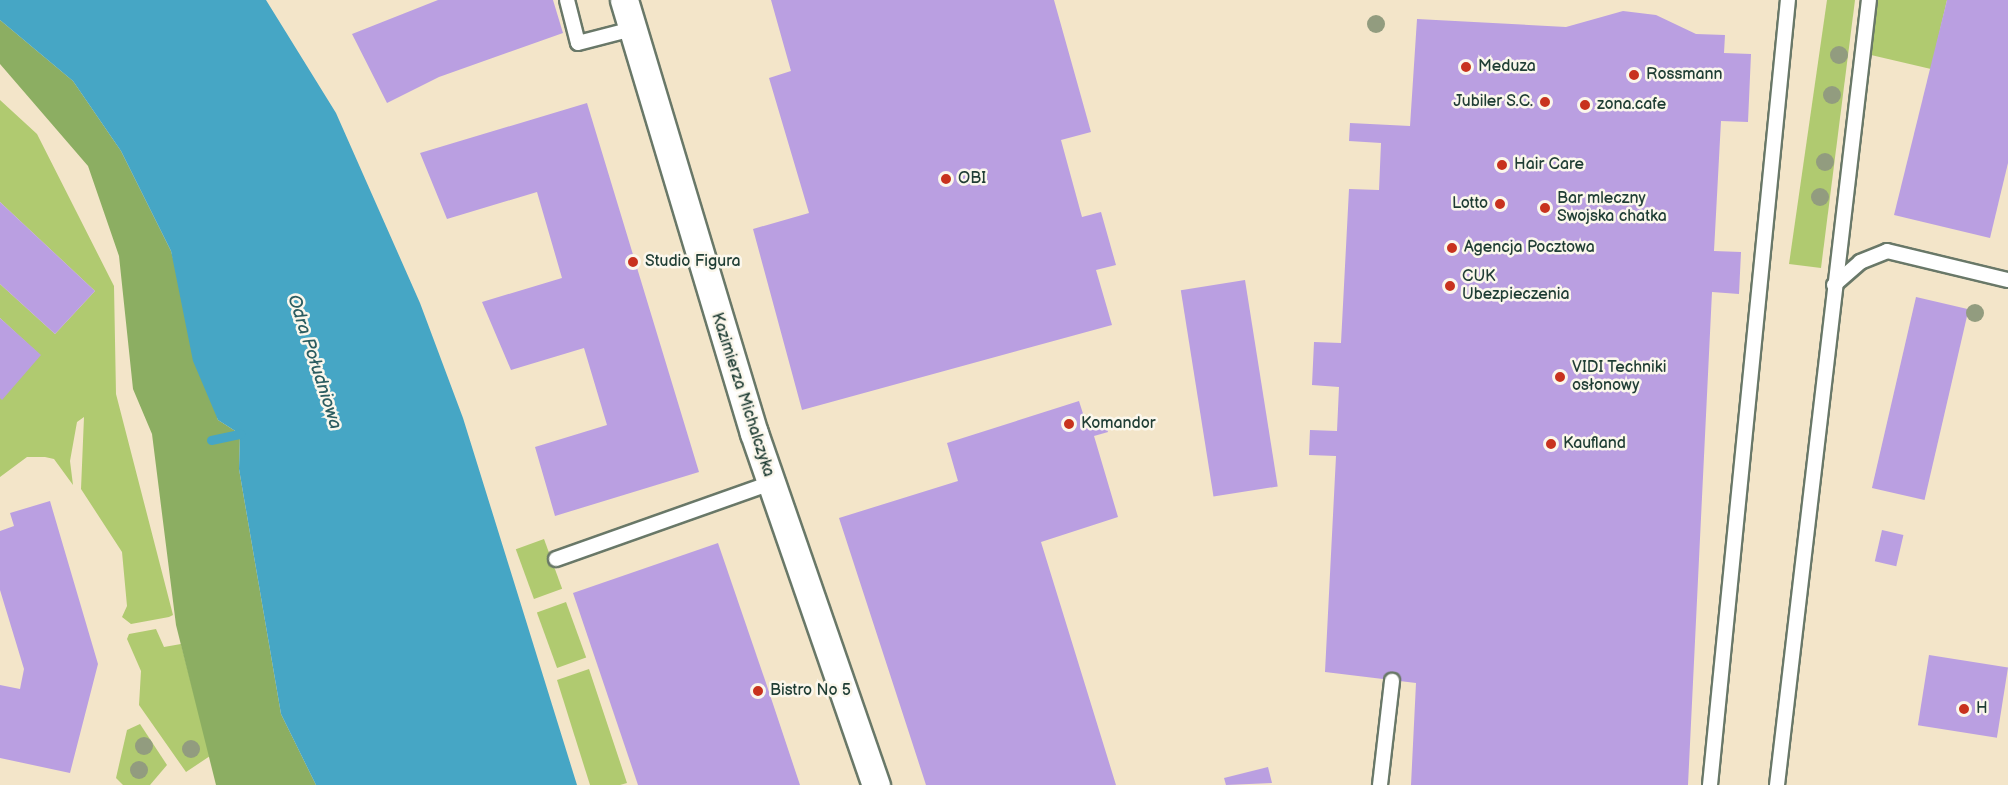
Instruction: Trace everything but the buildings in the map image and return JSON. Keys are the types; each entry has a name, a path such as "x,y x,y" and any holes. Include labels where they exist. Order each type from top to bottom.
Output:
{"street":[{"name":"Kazimierza Michalczyka","path":"624,0 682,207 771,483 876,785"}],"lane":[{"path":"567,0 578,43 632,28"},
{"path":"1710,785 1788,0"},
{"path":"1777,785 1869,0"},
{"path":"1834,285 1860,262 1887,251 2008,280"},
{"path":"556,559 771,483"},
{"path":"1380,785 1392,681"}],"green space":[{"path":"1827,0 1855,0 1821,268 1789,264"},
{"path":"1878,0 1947,0 1931,69 1871,55"},
{"path":"0,20 73,81 121,151 171,251 218,420 240,434 239,469 281,714 316,785 216,785 176,625 152,434 133,389 119,256 88,166 0,64"},
{"path":"0,100 37,134 114,286 116,394 173,615 169,617 131,624 122,617 127,606 122,552 81,489 84,417 77,422 70,461 73,485 54,459 45,457 27,457 0,477 0,398 40,355 0,318 0,284 55,334 95,291 0,202"},
{"path":"544,539 562,589 534,599 516,549"},
{"path":"566,602 586,657 557,668 537,613"},
{"path":"156,629 164,647 181,644 210,756 186,772 139,705 141,671 127,639 129,634"},
{"path":"589,669 627,783 590,785 557,680"},
{"path":"140,724 167,765 150,785 123,785 116,778 127,730"}],"water":[{"name":"Odra Południowa","path":"0,0 266,0 336,113 420,303 463,418 577,785 316,785 281,714 239,469 240,434 218,420 193,361 171,251 121,151 73,81 0,20"}],"waterway":[{"path":"211,440 240,434"}],"place":[{"name":"Meduza","path":"1466,67"},
{"name":"Rossmann","path":"1634,75"},
{"name":"Jubiler S.C.","path":"1545,102"},
{"name":"zona.cafe","path":"1585,105"},
{"name":"Hair Care","path":"1502,165"},
{"name":"OBI","path":"946,179"},
{"name":"Lotto","path":"1500,204"},
{"name":"Bar mleczny Swojska chatka","path":"1545,208"},
{"name":"Agencja Pocztowa","path":"1452,248"},
{"name":"Studio Figura","path":"633,262"},
{"name":"CUK Ubezpieczenia","path":"1450,286"},
{"name":"VIDI Techniki osłonowy","path":"1560,377"},
{"name":"Komandor","path":"1069,424"},
{"name":"Kaufland","path":"1551,444"},
{"name":"Bistro No 5","path":"758,691"},
{"name":"H","path":"1964,709"}]}
